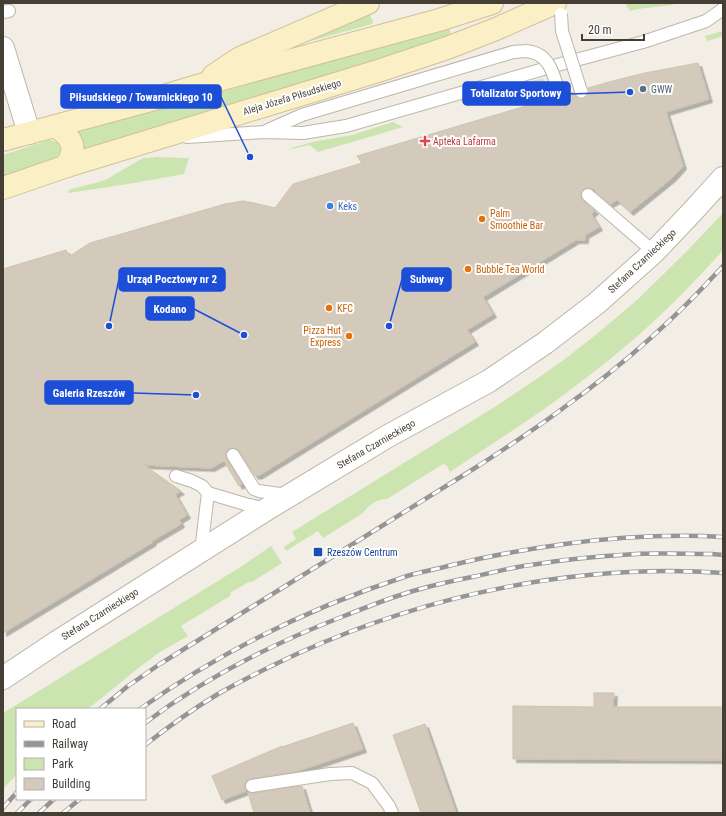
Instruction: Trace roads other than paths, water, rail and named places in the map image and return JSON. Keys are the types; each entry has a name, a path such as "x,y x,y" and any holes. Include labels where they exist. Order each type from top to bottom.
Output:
{"main road":[{"path":"197,86 240,58 368,3"},
{"path":"3,140 438,20 492,3"},
{"name":"Aleja Józefa Piłsudskiego","path":"3,188 67,166 378,71 447,48 559,7"},
{"path":"56,126 67,135 71,141 73,152 67,166"}],"street":[{"path":"3,48 29,133"},
{"name":"Stefana Czarnieckiego","path":"3,678 288,495 388,436 489,381 545,343 597,303 654,252 723,178"}],"lane":[{"path":"559,7 562,30 581,90"},
{"path":"156,139 264,132 304,133 346,126 643,42 706,21 723,9"},
{"path":"264,132 302,115 513,52 526,51 536,54 546,60 553,74 560,96"},
{"path":"588,196 654,252"},
{"path":"233,456 254,489 288,495"},
{"path":"176,476 202,486 208,493 267,509"},
{"path":"201,551 208,493"},
{"path":"252,786 330,774 352,773 372,783 389,806 392,813"}],"railway":[{"path":"101,708 128,686 160,664 475,468 544,422 608,374 648,340 687,304 723,266"},
{"path":"141,708 203,668 268,632 302,616 372,588 407,576 494,556 537,548 585,542 663,536 723,537"},
{"path":"146,722 216,676 266,650 344,616 413,591 511,568 570,559 645,554 723,555"},
{"path":"146,744 199,706 248,678 299,653 349,632 400,614 453,599 506,587 560,578 614,573 669,571 723,573"},
{"path":"3,808 16,793"},
{"path":"17,813 30,800"},
{"path":"39,813 53,800"},
{"path":"63,813 79,800"}],"place":[{"name":"GWW","path":"643,89"},
{"name":"Totalizator Sportowy","path":"630,92"},
{"name":"Apteka Lafarma","path":"425,141"},
{"name":"Piłsudskiego / Towarnickiego 10","path":"250,157"},
{"name":"Keks","path":"330,206"},
{"name":"Palm Smoothie Bar","path":"482,219"},
{"name":"Bubble Tea World","path":"468,269"},
{"name":"KFC","path":"329,308"},
{"name":"Urząd Pocztowy nr 2","path":"109,326"},
{"name":"Subway","path":"389,326"},
{"name":"Kodano","path":"244,335"},
{"name":"Pizza Hut Express","path":"349,336"},
{"name":"Galeria Rzeszów","path":"196,395"},
{"name":"Rzeszów Centrum","path":"318,552"}]}
